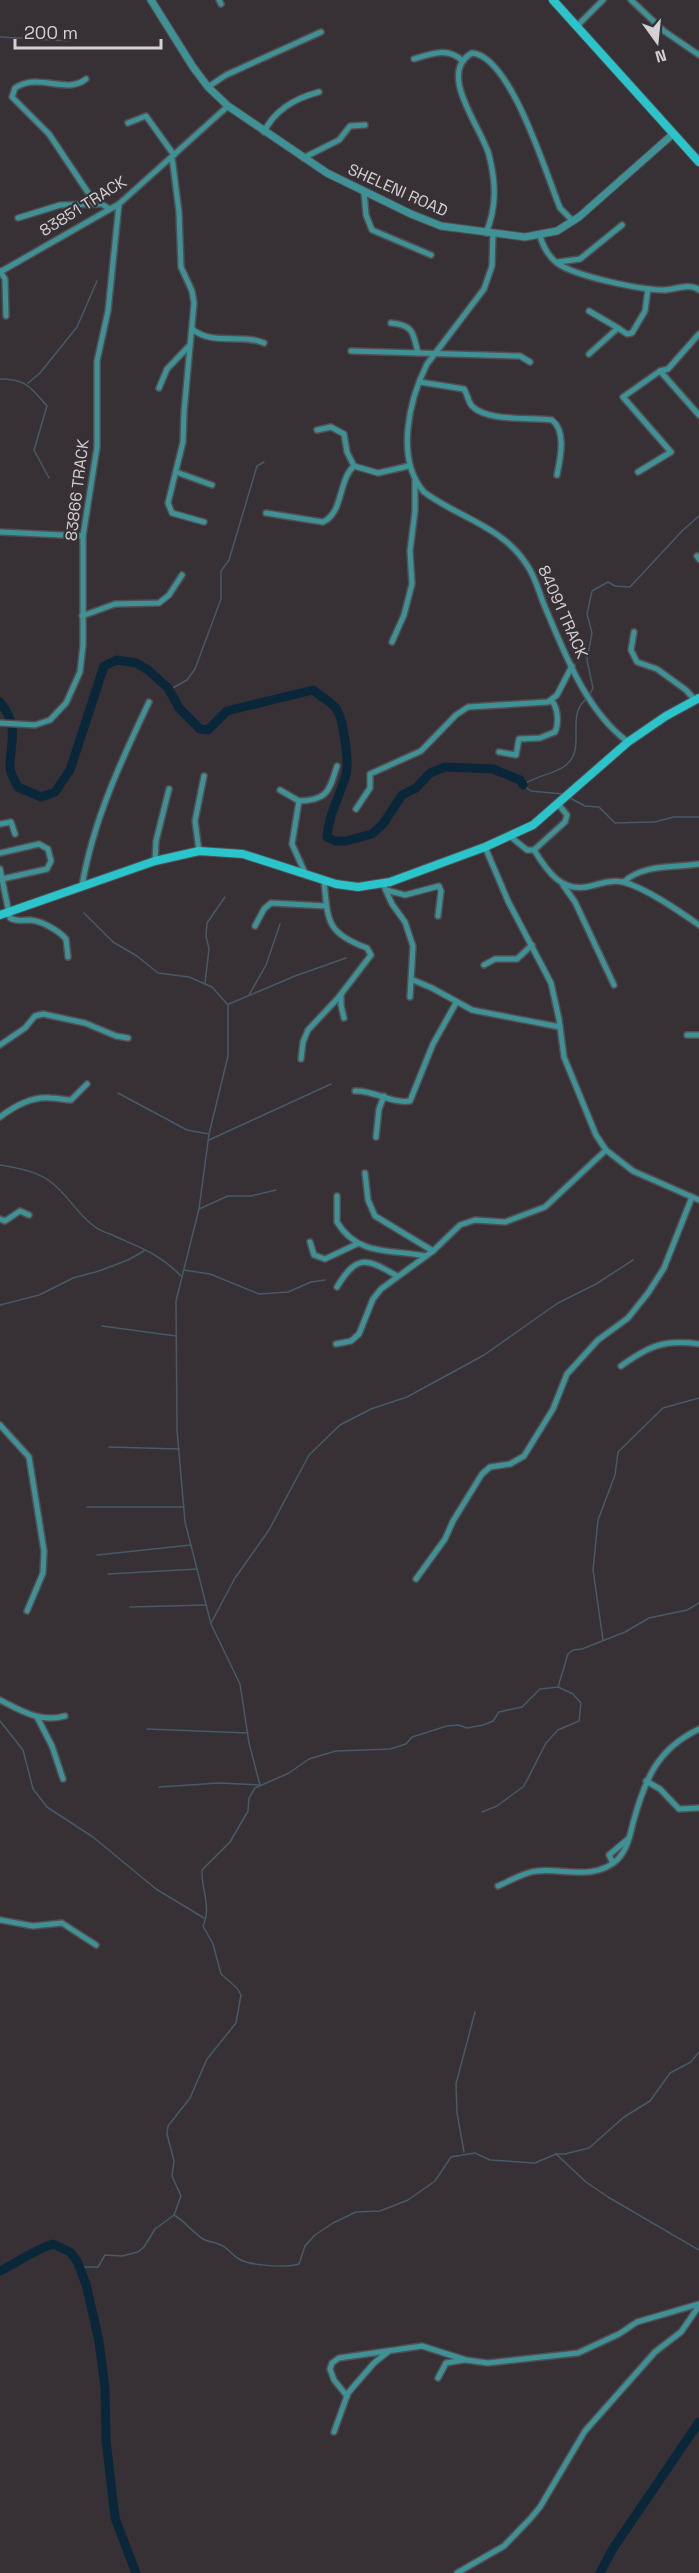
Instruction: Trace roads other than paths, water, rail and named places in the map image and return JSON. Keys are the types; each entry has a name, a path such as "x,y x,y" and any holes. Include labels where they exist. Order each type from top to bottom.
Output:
{"main road":[{"path":"554,0 699,162"},
{"path":"4,913 155,861 199,851 243,854 324,881 347,886 384,887 511,837 534,825 561,804 628,742 666,716 697,699"}],"street":[{"name":"SHELENI ROAD","path":"151,0 174,39 208,87 228,106 303,158 364,192 426,221 448,227 490,233 540,236 557,231 573,221 673,134"},
{"path":"577,26 603,0"},
{"path":"631,0 664,31 699,55"},
{"path":"208,87 226,75 321,32"},
{"path":"414,59 444,51 453,53 463,61 472,53 478,54 493,64 520,106 560,208 573,221"},
{"name":"84091 TRACK","path":"463,61 458,78 459,89 485,142 495,186 490,233 492,266 488,280 480,294 427,364 408,429 409,466 415,481 424,492 443,505 498,534 520,555 532,572 572,666 589,696 608,725 628,742"},
{"path":"86,79 74,85 31,81 15,88 12,97 50,134 91,197 108,208"},
{"path":"264,132 271,120 288,104 319,92"},
{"name":"83851 TRACK","path":"1,271 108,208 119,204 228,106"},
{"path":"128,123 146,116 173,156 180,212 181,267 194,297 183,442 169,494 170,512 204,522"},
{"path":"303,158 339,140 349,127 365,125"},
{"path":"364,192 366,215 372,230 431,255"},
{"path":"18,218 60,205 101,204"},
{"name":"83866 TRACK","path":"0,723 46,722 60,711 73,692 82,657 83,536 98,447 97,361 109,302 119,204"},
{"path":"554,260 580,259 622,225"},
{"path":"540,236 554,260 584,274 648,289 665,290 693,286 699,290"},
{"path":"1,271 6,288 6,315"},
{"path":"590,311 628,334 634,331 645,311 648,289"},
{"path":"391,323 410,329 418,353"},
{"path":"192,328 207,337 249,339 264,343"},
{"path":"589,354 618,328"},
{"path":"638,472 671,452 623,397 660,371 668,369 699,334"},
{"path":"159,388 167,369 189,346"},
{"path":"351,351 520,356 530,362"},
{"path":"660,371 699,415"},
{"path":"420,382 464,389 470,404 479,411 507,418 552,420 561,432 561,452 556,475"},
{"path":"317,430 331,427 344,434 347,452 354,466 378,473 409,466"},
{"path":"266,513 315,522 327,520 335,510 347,475 354,466"},
{"path":"176,472 213,485"},
{"path":"392,642 404,615 412,585 410,551 415,512 415,481"},
{"path":"0,532 83,536"},
{"path":"82,616 115,604 159,603 169,595 182,575"},
{"path":"634,632 631,650 637,662 657,669 697,699"},
{"path":"356,809 370,788 370,774 420,752 462,710 474,706 552,701 572,666"},
{"path":"499,752 516,755 519,739 540,738 555,732 557,728 556,705 552,701"},
{"path":"82,886 90,850 112,781 149,702"},
{"path":"280,790 299,801 315,800 326,794 337,766"},
{"path":"199,851 195,821 204,776"},
{"path":"155,861 156,841 169,789"},
{"path":"299,801 292,844 306,875"},
{"path":"511,837 525,849 534,850 565,822 567,815 561,804"},
{"path":"0,824 11,822 15,834"},
{"path":"0,853 39,844 48,849 51,861 47,868 2,879"},
{"path":"485,847 507,901 551,983 564,1057 591,1126 606,1150 639,1174 699,1200"},
{"path":"534,850 549,873 562,883 574,902 614,984"},
{"path":"624,882 630,876 642,871 699,864"},
{"path":"0,869 4,913 12,920 35,921 63,935 67,942 68,957"},
{"path":"301,1059 303,1042 308,1030 341,994 369,959 371,953 367,948 336,933 326,906 324,881"},
{"path":"562,883 583,887 609,881 624,882 639,888 699,925"},
{"path":"384,887 397,894 408,895 439,886 441,893 438,916"},
{"path":"384,887 392,904 405,922 414,946 410,997"},
{"path":"255,926 264,909 271,903 326,906"},
{"path":"484,965 495,959 517,959 532,945"},
{"path":"413,980 432,988 456,1003 484,1014 560,1027"},
{"path":"341,994 344,1018"},
{"path":"356,1091 368,1091 402,1102 412,1099 433,1044 456,1003"},
{"path":"0,1045 25,1028 35,1016 43,1014 85,1023 116,1036 128,1038"},
{"path":"687,1035 699,1035"},
{"path":"0,1117 11,1108 34,1100 48,1097 71,1100 87,1084"},
{"path":"376,1137 379,1108 384,1096"},
{"path":"336,1344 351,1341 359,1334 375,1296 397,1276 433,1251 465,1222 475,1220 505,1222 551,1204 606,1150"},
{"path":"365,1173 368,1200 375,1216 433,1251"},
{"path":"337,1196 336,1221 357,1244 368,1248 426,1256"},
{"path":"416,1579 445,1539 453,1521 484,1471 490,1467 517,1461 524,1456 553,1410 567,1374 598,1340 628,1318 648,1293 664,1268 692,1197"},
{"path":"0,1219 5,1221 20,1211 29,1215"},
{"path":"310,1242 314,1255 324,1259 357,1244"},
{"path":"337,1287 350,1267 360,1262 374,1263 397,1276"},
{"path":"621,1366 641,1351 654,1346 672,1342 699,1344"},
{"path":"0,1425 29,1457 44,1551 43,1573 27,1611"},
{"path":"0,1700 37,1718 49,1719 65,1716"},
{"path":"37,1718 52,1746 63,1779"},
{"path":"498,1886 532,1872 589,1872 613,1863 630,1838 646,1781 674,1743 699,1729"},
{"path":"646,1781 660,1789 679,1809 699,1808"},
{"path":"0,1920 33,1926 62,1923 96,1945"},
{"path":"347,2396 334,2380 330,2369 332,2363 339,2358 422,2346 466,2360 496,2363 578,2353 619,2334 637,2322 699,2305"},
{"path":"457,2573 495,2553 523,2528 540,2507 585,2431 655,2352 681,2332 699,2305"},
{"path":"334,2432 347,2396 374,2363 389,2350"},
{"path":"438,2378 446,2363 466,2360"}],"waterway":[{"path":"0,37 68,41"},
{"path":"28,383 40,373 77,327 97,281"},
{"path":"0,379 9,379 27,385 47,406 34,450 49,478"},
{"path":"169,690 187,680 195,669 221,599 221,571 229,560 257,466 264,462"},
{"path":"589,696 593,688 587,660 592,633 587,614 592,591 608,582 615,586 630,587 699,516"},
{"path":"0,702 12,726 10,768 12,776 18,787 41,797 55,792 70,770 104,666 117,660 136,663 148,670 168,688 179,708 200,729 208,730 227,711 313,690 333,705 341,720 347,761 346,775 328,828 327,837 335,841 346,841 372,834 383,824 402,795 416,788 430,773 445,767 493,769 520,780 523,785"},
{"path":"563,794 531,791 523,785 561,768 572,758 575,750 577,715 586,699"},
{"path":"570,798 585,806 599,807 615,823 699,817"},
{"path":"205,983 209,949 206,936 207,923 225,897"},
{"path":"84,913 113,942 137,956 158,973 189,977 212,987 228,1005 228,1056 209,1134 199,1209 176,1301 177,1430 185,1522 211,1624 240,1684 249,1743 260,1785 219,1783 159,1787"},
{"path":"249,995 266,965 280,924"},
{"path":"229,1004 295,976 346,958"},
{"path":"209,1140 331,1084"},
{"path":"118,1093 187,1130 209,1134"},
{"path":"0,1165 27,1171 46,1179 58,1188 96,1227 156,1256 181,1276"},
{"path":"199,1209 228,1196 251,1196 276,1190"},
{"path":"0,1305 39,1295 73,1278 128,1260 144,1251"},
{"path":"211,1623 235,1578 269,1530 309,1455 340,1425 371,1409 407,1397 484,1355 558,1303 596,1284 633,1260"},
{"path":"184,1270 210,1274 259,1294 288,1292 311,1282 325,1280"},
{"path":"102,1326 176,1336"},
{"path":"603,1640 593,1570 598,1520 615,1475 618,1452 663,1408 699,1398"},
{"path":"109,1447 179,1449"},
{"path":"87,1507 184,1507"},
{"path":"97,1555 191,1545"},
{"path":"108,1574 197,1569"},
{"path":"80,2267 98,2267 105,2255 122,2256 138,2252 144,2247 155,2229 174,2215 181,2196 172,2176 174,2161 167,2134 168,2126 190,2098 207,2059 236,2023 241,1995 237,1988 221,1974 213,1944 203,1926 206,1919 206,1905 202,1870 230,1842 248,1811 249,1798 255,1788 289,1773 309,1759 336,1751 390,1749 406,1744 412,1737 447,1726 458,1725 467,1728 493,1721 499,1712 522,1707 540,1689 558,1687 568,1654 573,1650 582,1649 625,1632 649,1618 687,1610 699,1603"},
{"path":"130,1607 206,1605"},
{"path":"482,1812 497,1806 524,1786 546,1743 558,1730 579,1721 581,1703 573,1694 558,1687"},
{"path":"0,1721 23,1750 33,1789 47,1807 93,1837 156,1889 204,1918"},
{"path":"147,1729 248,1733"},
{"path":"464,2152 457,2113 456,2084 475,2012"},
{"path":"174,2215 203,2239 223,2246 244,2261 269,2266 299,2264 305,2246 315,2235 356,2212 380,2211 408,2200 435,2181 451,2157 475,2153 490,2160 535,2163 556,2154 589,2148 624,2117 650,2101 670,2073 691,2062 699,2052"},
{"path":"556,2154 586,2182 608,2197 699,2250"},
{"path":"0,2271 53,2244 70,2252 77,2261 86,2284 99,2341 105,2388 106,2440 115,2518 136,2573"},
{"path":"600,2573 612,2550 699,2422"}]}
